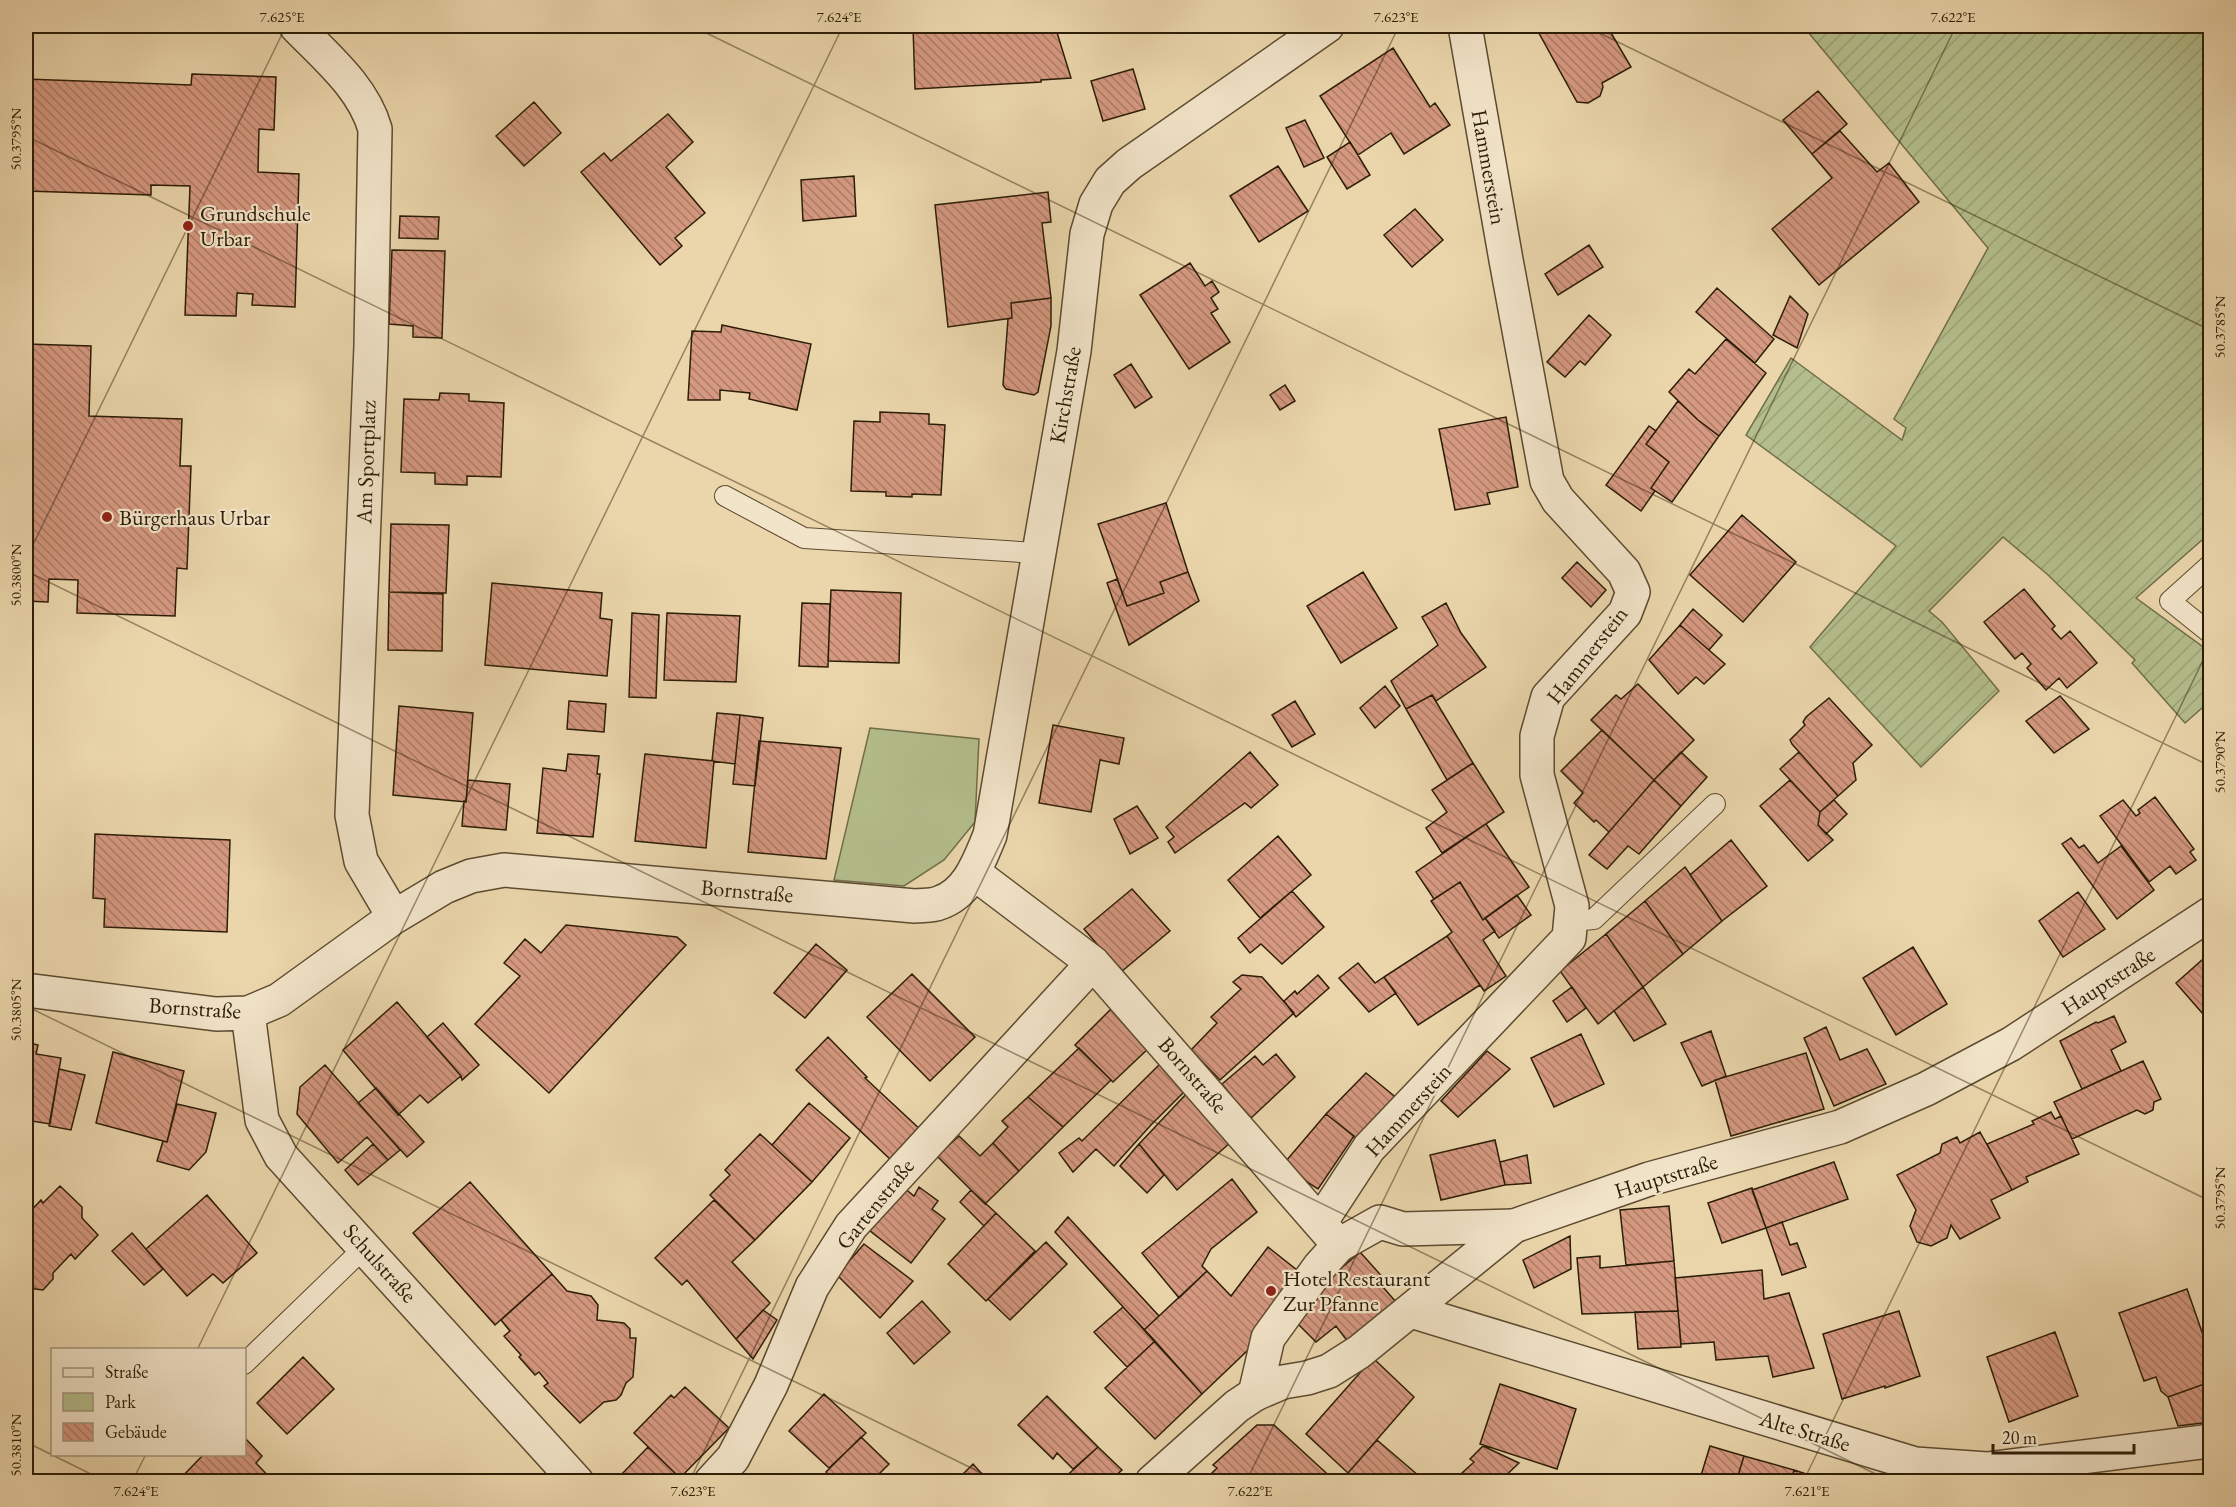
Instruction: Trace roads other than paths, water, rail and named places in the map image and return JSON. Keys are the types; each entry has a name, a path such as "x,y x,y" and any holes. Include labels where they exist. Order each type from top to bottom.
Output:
{"street":[{"name":"Am Sportplatz","path":"296,26 360,94 369,110 375,129 371,346 352,815 361,861 394,917"},
{"name":"Kirchstraße","path":"974,873 990,835 1037,553 1074,351 1087,234 1096,204 1110,181 1129,164 1327,26"},
{"name":"Hammerstein","path":"1330,1234 1369,1148 1569,938 1572,906 1537,775 1537,736 1548,697 1625,614 1633,592 1624,572 1558,500 1547,481 1465,26"},
{"name":"Bornstraße","path":"26,990 216,1014 248,1013 279,1000 394,917 444,887 471,876 504,870 915,906 939,903 957,893 974,873 1093,963 1330,1234"},
{"name":"Hauptstraße","path":"1152,1482 1237,1406 1255,1394 1283,1382 1329,1371 1359,1352 1515,1226 1649,1179 1840,1127 1926,1089 2011,1044 2208,920"},
{"name":"Gartenstraße","path":"711,1482 733,1458 771,1385 812,1287 851,1226 1093,963"},
{"name":"Schulstraße","path":"248,1013 262,1120 281,1156 577,1482"},
{"path":"1255,1394 1268,1338 1320,1266 1330,1234 1380,1222 1403,1229 1515,1226"},
{"name":"Alte Straße","path":"1411,1311 1910,1473 1987,1469 2211,1441"}],"lane":[{"path":"725,496 804,538 1037,553"},
{"path":"2211,565 2170,601 2211,633"},
{"path":"1570,921 1594,919 1715,804"},
{"path":"246,1362 364,1247"}],"place":[{"name":"Grundschule Urbar","path":"188,226"},
{"name":"Bürgerhaus Urbar","path":"107,517"},
{"name":"Hotel Restaurant Zur Pfanne","path":"1271,1291"}]}
